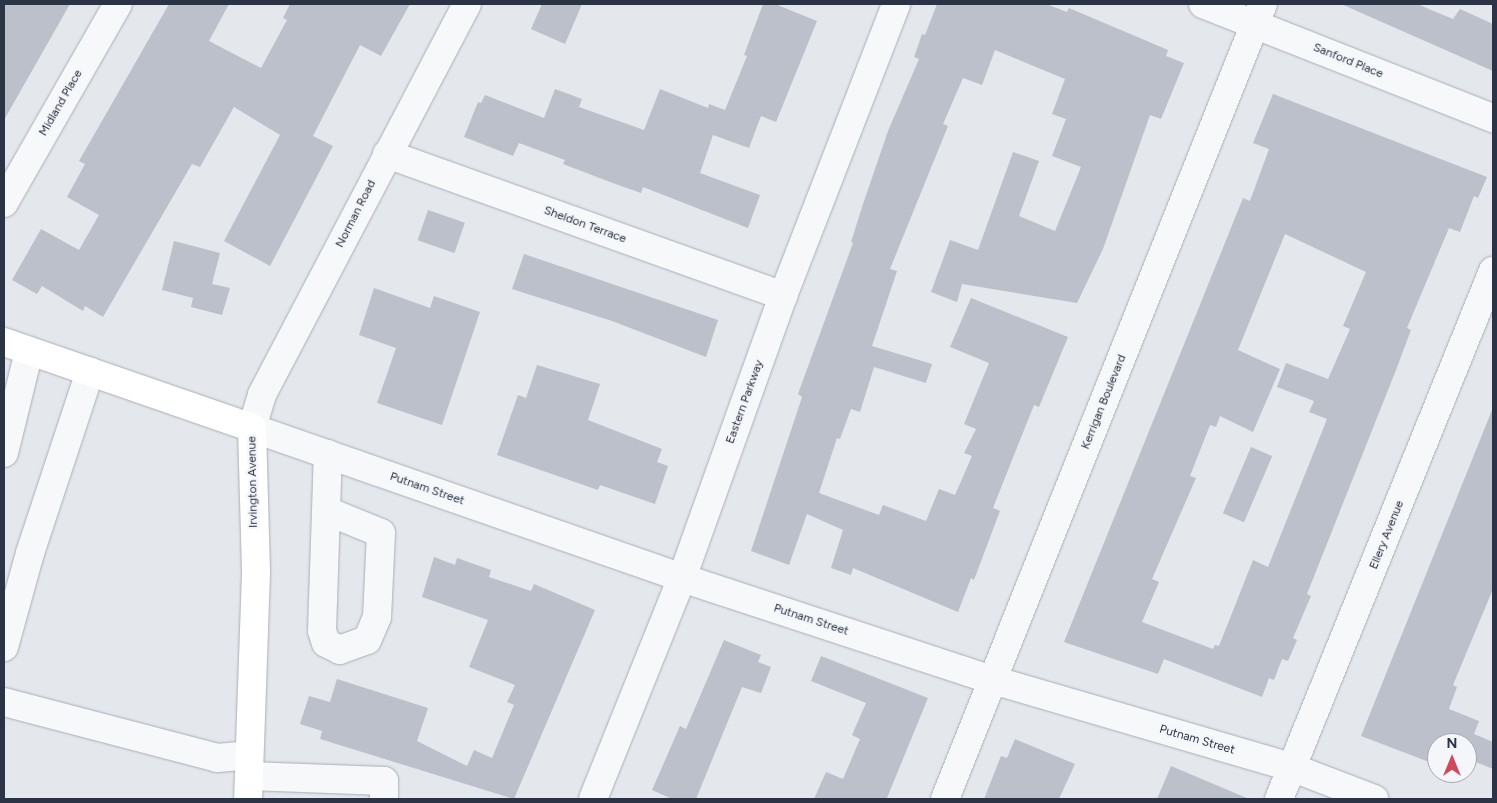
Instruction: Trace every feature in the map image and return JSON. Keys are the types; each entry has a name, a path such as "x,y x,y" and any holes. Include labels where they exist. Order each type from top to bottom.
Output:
{"main road":[{"name":"Irvington Avenue","path":"16,346 252,428 256,573 249,777"}],"street":[{"name":"Midland Place","path":"4,203 118,4"},
{"name":"Norman Road","path":"252,428 262,395 467,4"},
{"name":"Eastern Parkway","path":"593,799 682,578 783,296 896,4"},
{"name":"Sanford Place","path":"1203,4 1259,14 1493,118"},
{"name":"Kerrigan Boulevard","path":"944,799 1259,14"},
{"name":"Sheldon Terrace","path":"387,154 783,296"},
{"name":"Ellery Avenue","path":"1280,799 1493,271"},
{"path":"4,453 16,346"},
{"path":"4,647 30,553 90,372"},
{"name":"Putnam Street","path":"252,428 682,578 993,680 1293,768 1374,799"},
{"path":"327,511 325,498 328,454"},
{"path":"4,702 217,758 249,777 384,781 384,799"}],"building":[{"path":"4,4 70,4 4,120"},
{"path":"169,4 229,4 209,41 261,68 287,20 283,18 290,4 410,4 381,56 360,45 313,136 333,146 270,266 224,241 280,135 234,107 200,167 192,164 103,317 85,306 83,311 42,286 37,294 12,280 41,229 79,250 99,215 67,197 85,164 79,161"},
{"path":"542,4 582,4 565,44 531,29"},
{"path":"763,4 775,4 817,21 776,122 761,116 749,148 713,135 700,173 760,195 748,228 643,187 641,193 610,182 563,164 565,160 519,143 513,156 464,137 478,102 481,103 485,95 544,118 555,89 582,99 579,107 644,130 660,89 708,108 709,104 725,110 747,56 744,55"},
{"path":"937,4 1046,4 1067,12 1069,8 1168,50 1166,56 1184,63 1161,119 1150,115 1103,249 1077,303 962,284 957,302 931,292 950,240 978,250 1013,152 1039,161 1019,216 1055,231 1081,167 1052,156 1066,119 1052,114 1065,79 995,50 982,85 963,78 943,124 948,126 890,269 897,271 872,346 932,364 926,383 874,367 860,412 851,409 840,439 837,438 819,493 879,515 883,505 926,521 939,489 955,495 972,456 964,453 976,429 964,424 989,363 950,347 971,298 1068,337 1039,407 1034,405 1014,455 993,508 1000,511 974,580 971,578 958,612 853,568 851,575 831,568 843,530 807,514 789,565 751,551 802,397 798,394 853,243 851,242 888,131 919,59 914,57 922,34 925,35"},
{"path":"1341,4 1417,4 1453,19 1460,9 1493,24 1493,71"},
{"path":"1273,94 1487,177 1478,198 1474,196 1460,232 1449,228 1407,328 1411,330 1396,370 1307,594 1311,596 1293,638 1297,640 1288,661 1282,659 1274,680 1269,678 1262,697 1164,659 1158,674 1064,642 1243,198 1250,201 1269,149 1253,143","holes":["1285,234 1366,272 1343,326 1350,329 1328,379 1286,363 1277,387 1314,401 1309,412 1327,419 1268,567 1253,560 1219,646 1215,645 1213,649 1142,622 1159,582 1152,579 1196,478 1190,476 1210,425 1216,427 1220,416 1253,432 1280,369 1238,350"]},
{"path":"428,210 465,223 454,253 418,240"},
{"path":"174,241 220,253 212,284 230,288 222,315 191,307 193,298 162,290"},
{"path":"524,254 718,320 706,357 612,321 512,289"},
{"path":"374,288 430,308 434,296 480,312 442,425 377,403 396,348 359,335"},
{"path":"537,365 600,384 588,420 662,449 657,462 668,466 655,504 600,485 598,490 497,455 518,395 526,398"},
{"path":"1492,410 1493,589 1453,685 1457,687 1449,709 1479,721 1474,733 1427,733 1427,761 1361,736"},
{"path":"1251,447 1272,456 1244,522 1223,513"},
{"path":"434,557 455,565 457,558 491,570 489,577 531,591 534,584 595,610 514,799 320,739 322,731 300,724 309,696 330,702 337,679 428,708 417,741 467,766 474,750 492,758 514,705 507,702 515,685 469,667 488,620 422,597"},
{"path":"724,640 761,655 758,662 771,667 761,693 742,687 696,799 672,799 652,790 680,726 686,729"},
{"path":"821,656 928,698 887,798 890,799 814,799 826,772 843,779 860,739 852,735 866,703 811,681"},
{"path":"1477,735 1493,742 1493,769 1477,763"},
{"path":"1015,739 1075,764 1059,799 984,799 1001,756 1007,758"},
{"path":"1171,766 1249,799 1157,799"}]}
